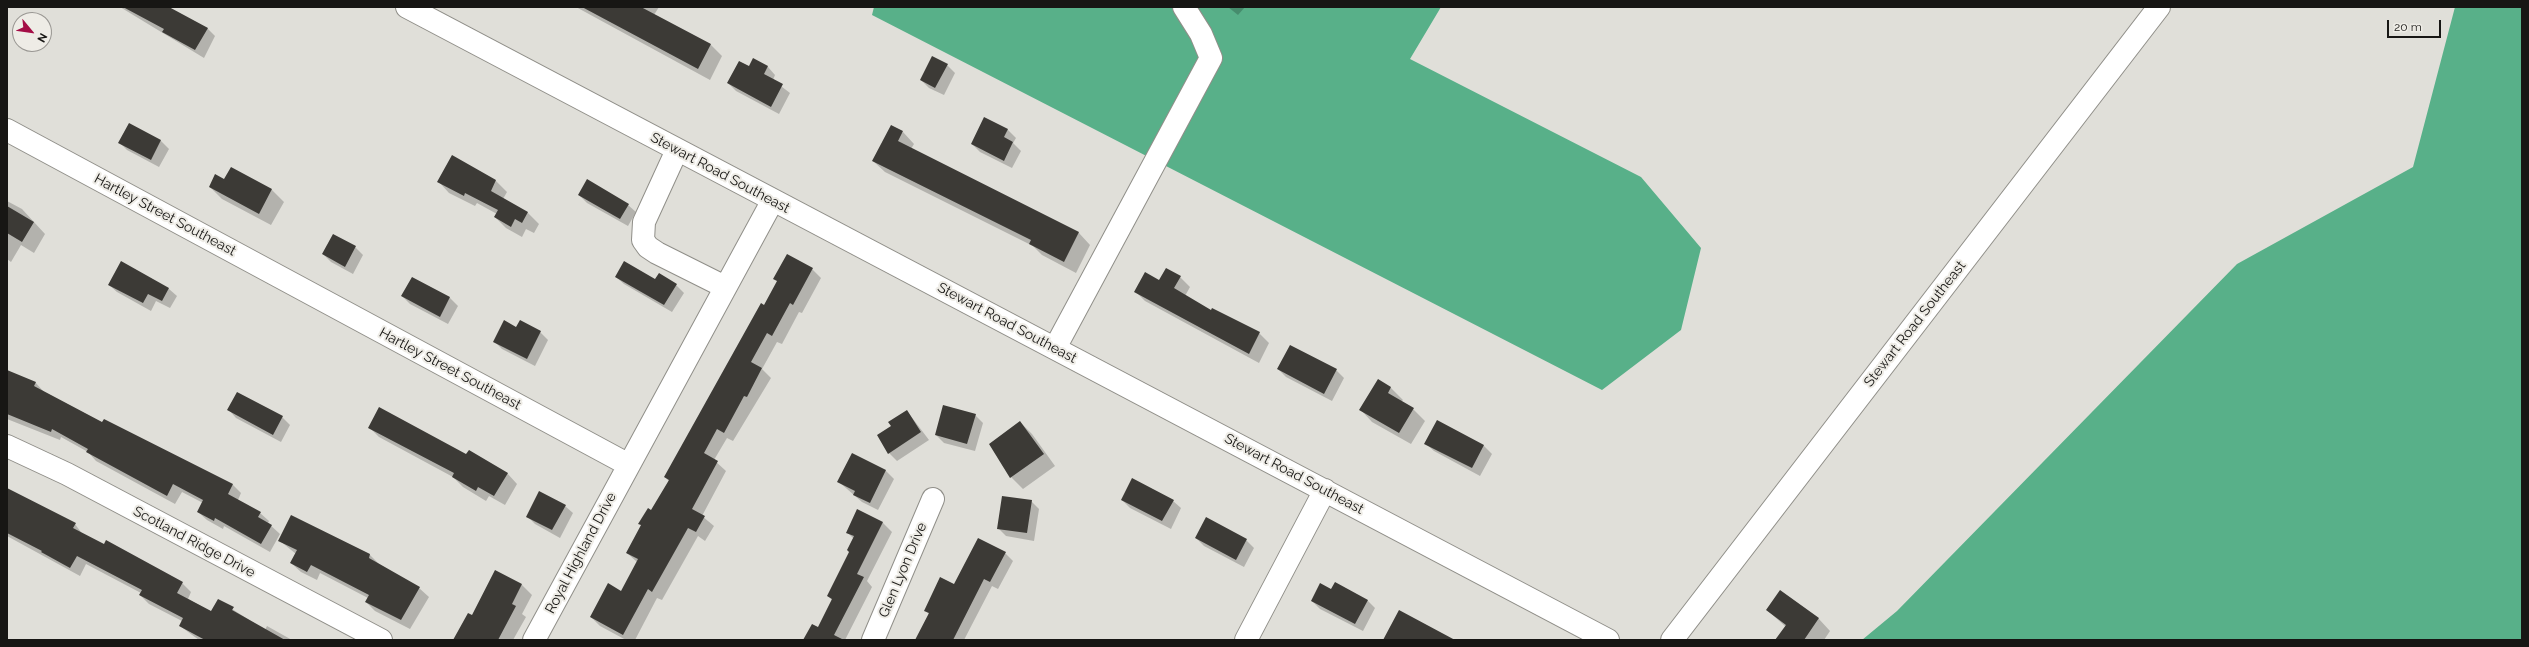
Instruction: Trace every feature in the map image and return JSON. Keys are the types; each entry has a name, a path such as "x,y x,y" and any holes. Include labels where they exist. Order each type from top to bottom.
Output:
{"street":[{"name":"Stewart Road Southeast","path":"407,7 1608,640"},
{"path":"1055,348 1211,58 1201,34 1184,7"},
{"name":"Stewart Road Southeast","path":"1672,640 2159,7"},
{"name":"Hartley Street Southeast","path":"7,130 629,465"},
{"path":"678,150 644,222 643,240 648,247 667,259 725,287"},
{"path":"629,465 772,200"},
{"name":"Scotland Ridge Drive","path":"7,446 67,474 373,638"},
{"name":"Royal Highland Drive","path":"534,640 629,465"},
{"path":"1246,640 1325,490"},
{"name":"Glen Lyon Drive","path":"872,640 933,499"}],"green space":[{"path":"874,7 1441,7 1410,59 1641,177 1701,248 1681,330 1602,390 872,15"},
{"path":"2455,7 2522,7 2522,640 1862,640 1897,611 2237,264 2413,167"}],"building":[{"path":"123,7 169,7 208,28 195,50 162,32 164,29"},
{"path":"582,7 641,7 711,44 698,69"},
{"path":"932,56 948,64 935,88 920,80"},
{"path":"753,58 768,66 764,74 783,84 771,107 727,83 739,61 749,66"},
{"path":"984,117 1008,129 1004,137 1013,142 1004,161 971,144"},
{"path":"129,123 161,140 151,160 118,143"},
{"path":"891,125 903,131 898,141 1079,232 1064,262 1029,244 1031,240 872,161"},
{"path":"452,155 496,180 491,191 528,212 522,223 515,219 511,227 494,217 498,210 465,193 464,196 437,182"},
{"path":"231,167 272,189 259,214 209,187 215,174 224,179"},
{"path":"587,179 629,204 620,219 578,195"},
{"path":"7,206 34,222 22,242 7,233"},
{"path":"333,234 356,246 345,267 322,254"},
{"path":"787,254 813,268 793,305 790,303 772,336 767,333 751,362 762,368 747,397 744,396 724,433 717,429 704,453 718,461 692,509 705,516 696,532 688,528 652,592 648,589 623,635 590,617 608,583 621,591 638,559 626,553 641,525 638,524 648,508 651,510 669,480 664,477 761,303 764,305 777,281 773,279"},
{"path":"121,261 169,288 162,301 148,294 143,303 108,285"},
{"path":"624,261 655,279 659,273 677,284 664,305 615,277"},
{"path":"1166,268 1181,276 1174,288 1211,310 1212,308 1260,332 1249,354 1134,292 1145,272 1159,280"},
{"path":"412,277 450,297 440,317 401,296"},
{"path":"504,320 516,327 520,320 541,331 527,359 493,342"},
{"path":"1290,345 1337,369 1324,394 1277,369"},
{"path":"7,370 36,382 34,386 102,422 104,419 233,484 228,494 261,512 258,517 272,525 261,544 215,518 214,521 197,512 203,500 173,484 167,496 86,452 88,449 52,429 51,432 7,414"},
{"path":"1378,379 1391,387 1388,393 1414,408 1399,433 1359,410"},
{"path":"237,392 283,416 273,435 227,410"},
{"path":"943,405 976,414 967,444 935,435"},
{"path":"379,407 466,454 469,450 508,473 494,496 478,487 476,491 452,477 454,473 368,428"},
{"path":"907,410 921,432 888,454 877,435 891,426 888,422"},
{"path":"1437,420 1484,445 1472,468 1424,444"},
{"path":"1020,421 1044,454 1010,478 989,444"},
{"path":"852,453 886,470 870,503 853,495 855,491 837,482"},
{"path":"1132,478 1174,500 1162,521 1121,500"},
{"path":"7,488 76,523 73,528 104,544 106,540 183,582 177,593 211,611 218,599 234,607 232,610 285,640 205,640 179,626 183,618 139,595 142,590 77,556 70,568 41,552 42,551 7,533"},
{"path":"539,491 566,505 552,530 526,517"},
{"path":"1002,496 1032,500 1027,533 997,529"},
{"path":"857,509 883,522 857,574 864,577 834,635 844,640 803,640 812,624 818,627 832,599 827,596 849,552 847,550 854,536 846,533"},
{"path":"291,515 370,554 369,558 420,587 401,620 365,602 369,595 311,565 307,572 290,563 297,550 278,541"},
{"path":"1206,517 1247,539 1236,560 1195,538"},
{"path":"978,538 1006,552 990,582 984,579 953,640 915,640 929,613 924,611 940,577 954,584"},
{"path":"495,570 522,584 512,604 516,606 498,640 453,640 468,613 472,615"},
{"path":"1335,582 1368,600 1355,624 1311,601 1320,583 1331,589"},
{"path":"1780,590 1819,618 1804,640 1775,640 1786,625 1766,610"},
{"path":"1399,610 1455,640 1383,640"}]}
